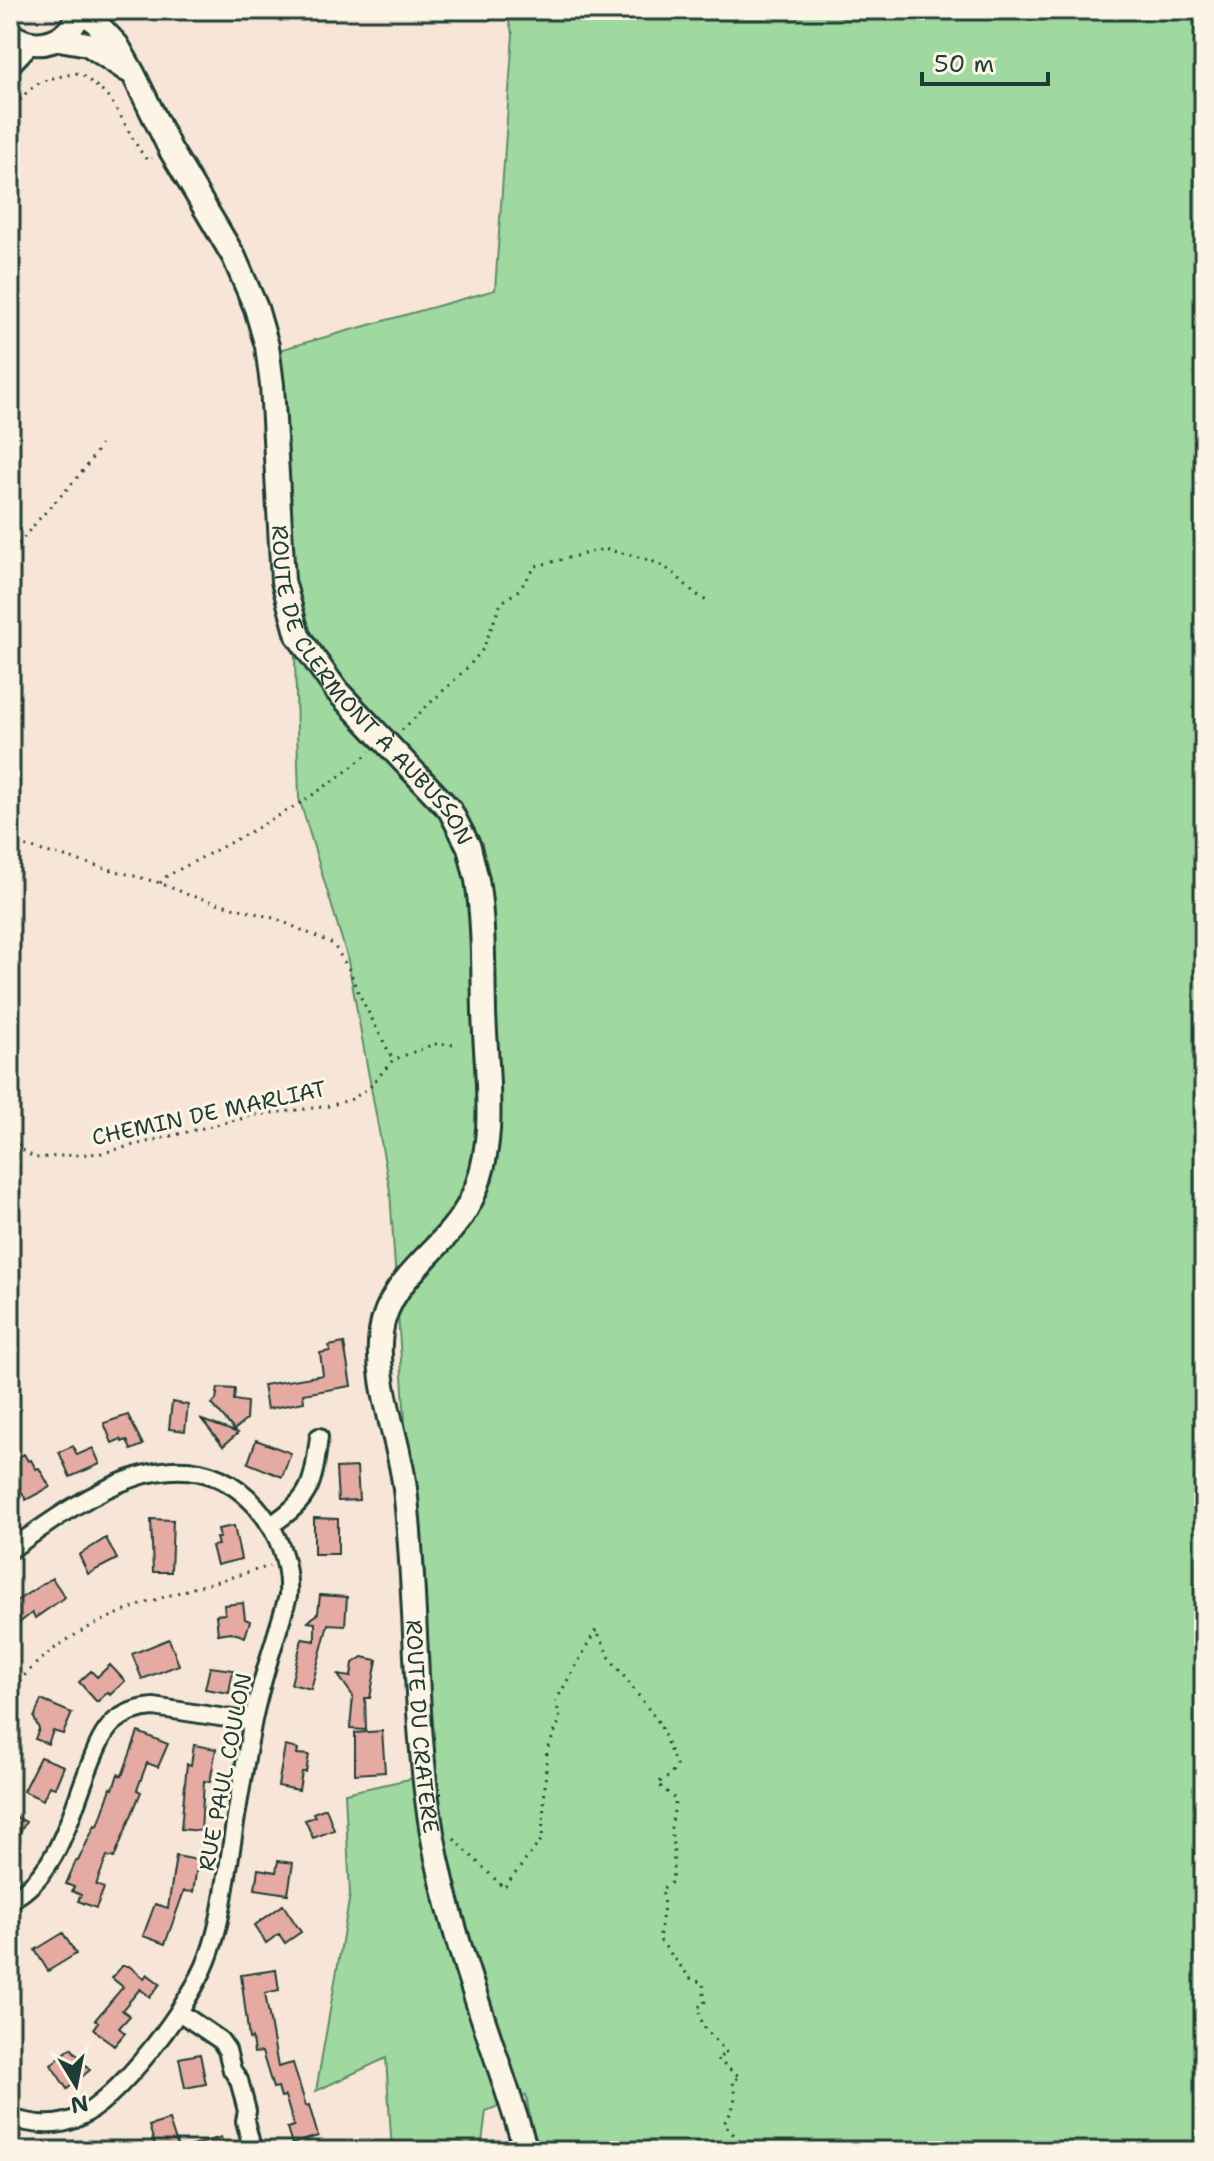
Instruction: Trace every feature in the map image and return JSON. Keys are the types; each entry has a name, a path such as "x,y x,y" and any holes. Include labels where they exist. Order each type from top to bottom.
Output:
{"main road":[{"path":"10,62 19,38 44,44 59,39 70,31 82,10"},
{"name":"ROUTE DE CLERMONT À AUBUSSON","path":"82,10 117,45 170,149 247,283 264,333 269,359 275,412 281,563 294,628 325,677 450,810 473,862 480,898 488,1114 485,1154 470,1203 453,1229 395,1295"},
{"path":"59,39 88,44 134,75"},
{"name":"ROUTE DU CRATÈRE","path":"395,1295 381,1328 380,1364 405,1490 421,1748 429,1813 454,1927 526,2151"}],"street":[{"path":"271,1525 298,1506 305,1496 319,1437"},
{"name":"RUE PAUL COULON","path":"10,1550 107,1487 142,1474 174,1469 206,1475 230,1485 250,1499 271,1525 286,1561 288,1596 252,1722 218,1930 203,1970 179,2012 138,2063 89,2113 63,2123 36,2125 10,2118"},
{"path":"10,1900 32,1885 53,1857 99,1743 113,1723 138,1709 154,1707 252,1722"},
{"path":"179,2012 220,2040 227,2050 247,2111 245,2121 253,2151"}],"path":[{"path":"10,113 27,89 47,78 78,73 112,103 147,160 170,149"},
{"path":"10,558 22,537 92,461 100,445"},
{"path":"160,883 167,876 316,793 413,722 483,649 501,603 520,589 536,566 604,549 667,569 695,595 707,601"},
{"path":"10,842 277,919 333,944 350,971 393,1060"},
{"name":"CHEMIN DE MARLIAT","path":"10,1130 21,1149 35,1158 102,1153 256,1115 340,1102 369,1088 393,1060 434,1044 457,1045"},
{"path":"10,1695 24,1673 80,1632 130,1607 286,1561"},
{"path":"429,1813 504,1888 542,1839 547,1751 560,1719 556,1701 596,1630 616,1667 660,1724 676,1766 670,1777 658,1784 676,1800 671,1827 672,1882 662,1889 664,1906 659,1939 690,1978 703,1983 705,2004 698,2007 703,2026 727,2053 716,2059 740,2077 732,2081 736,2090 734,2102 724,2123 747,2151"}],"green space":[{"path":"505,10 1204,10 1204,2151 536,2151 526,2095 486,2111 481,2151 392,2151 386,2058 316,2091 350,1895 345,1793 428,1775 390,1191 347,956 299,798 294,625 268,353 495,290 513,34"}],"building":[{"path":"344,1343 351,1386 303,1394 304,1402 267,1409 263,1385 323,1375 320,1353 330,1351 329,1346"},
{"path":"218,1388 235,1389 234,1400 247,1402 246,1420 234,1430 212,1404"},
{"path":"172,1402 188,1405 185,1431 169,1429"},
{"path":"128,1415 143,1445 131,1450 127,1440 112,1443 104,1423"},
{"path":"202,1420 238,1433 223,1446"},
{"path":"256,1440 291,1453 282,1477 248,1463"},
{"path":"73,1446 77,1455 93,1448 100,1464 70,1477 59,1452"},
{"path":"24,1454 36,1469 39,1468 50,1487 26,1500 16,1481 10,1484 10,1462"},
{"path":"357,1467 359,1500 338,1501 336,1468"},
{"path":"314,1518 338,1519 338,1554 314,1554"},
{"path":"151,1519 173,1520 171,1572 153,1572"},
{"path":"234,1526 241,1559 217,1565 212,1546 218,1545 218,1529"},
{"path":"106,1538 117,1559 88,1574 79,1555"},
{"path":"52,1578 65,1597 35,1618 32,1613 10,1630 10,1605"},
{"path":"320,1595 347,1597 345,1625 328,1624 311,1689 291,1684 302,1639 315,1641 315,1623 308,1622 318,1613"},
{"path":"243,1603 245,1619 250,1621 245,1637 231,1632 218,1634 216,1615 225,1614 224,1605"},
{"path":"169,1639 179,1665 142,1679 132,1654"},
{"path":"362,1657 377,1660 370,1698 365,1698 366,1730 350,1729 353,1696 338,1675 351,1677 353,1663"},
{"path":"110,1665 125,1681 97,1702 79,1682 91,1671 97,1677"},
{"path":"210,1667 233,1670 229,1693 205,1689"},
{"path":"41,1700 72,1713 63,1734 53,1731 48,1744 35,1739 39,1729 34,1718"},
{"path":"382,1731 385,1772 355,1774 355,1733"},
{"path":"138,1732 168,1744 158,1767 147,1763 137,1790 141,1792 114,1858 107,1856 96,1885 104,1888 96,1908 78,1901 81,1895 66,1884 95,1825 98,1826 118,1774 122,1776"},
{"path":"194,1745 216,1749 210,1782 204,1781 201,1831 181,1829 187,1764 191,1765"},
{"path":"285,1746 298,1749 297,1754 309,1755 299,1790 278,1786"},
{"path":"40,1757 64,1766 55,1788 49,1786 43,1800 23,1791"},
{"path":"326,1808 334,1830 313,1838 305,1820"},
{"path":"10,1814 26,1822 10,1850"},
{"path":"176,1856 198,1860 193,1892 184,1891 165,1944 143,1936 155,1904 168,1908"},
{"path":"278,1861 293,1863 288,1894 255,1889 258,1869 276,1872"},
{"path":"283,1905 301,1932 285,1943 279,1934 266,1943 255,1925"},
{"path":"63,1933 76,1954 48,1971 35,1950"},
{"path":"122,1966 129,1966 144,1978 147,1974 160,1984 150,1997 140,1989 122,2010 130,2016 119,2028 125,2033 114,2046 93,2029 98,2022 95,2020 123,1987 112,1978"},
{"path":"276,1970 279,1990 265,1993 278,2067 293,2063 318,2136 292,2144 287,2128 294,2126 285,2096 281,2097 278,2087 273,2088 262,2052 254,2053 252,2038 249,2039 241,1975"},
{"path":"71,2048 90,2070 67,2089 51,2065"},
{"path":"200,2054 206,2084 185,2088 179,2058"},
{"path":"169,2120 179,2151 157,2151 149,2126"},
{"path":"221,2137 225,2151 185,2151 185,2148"}]}
